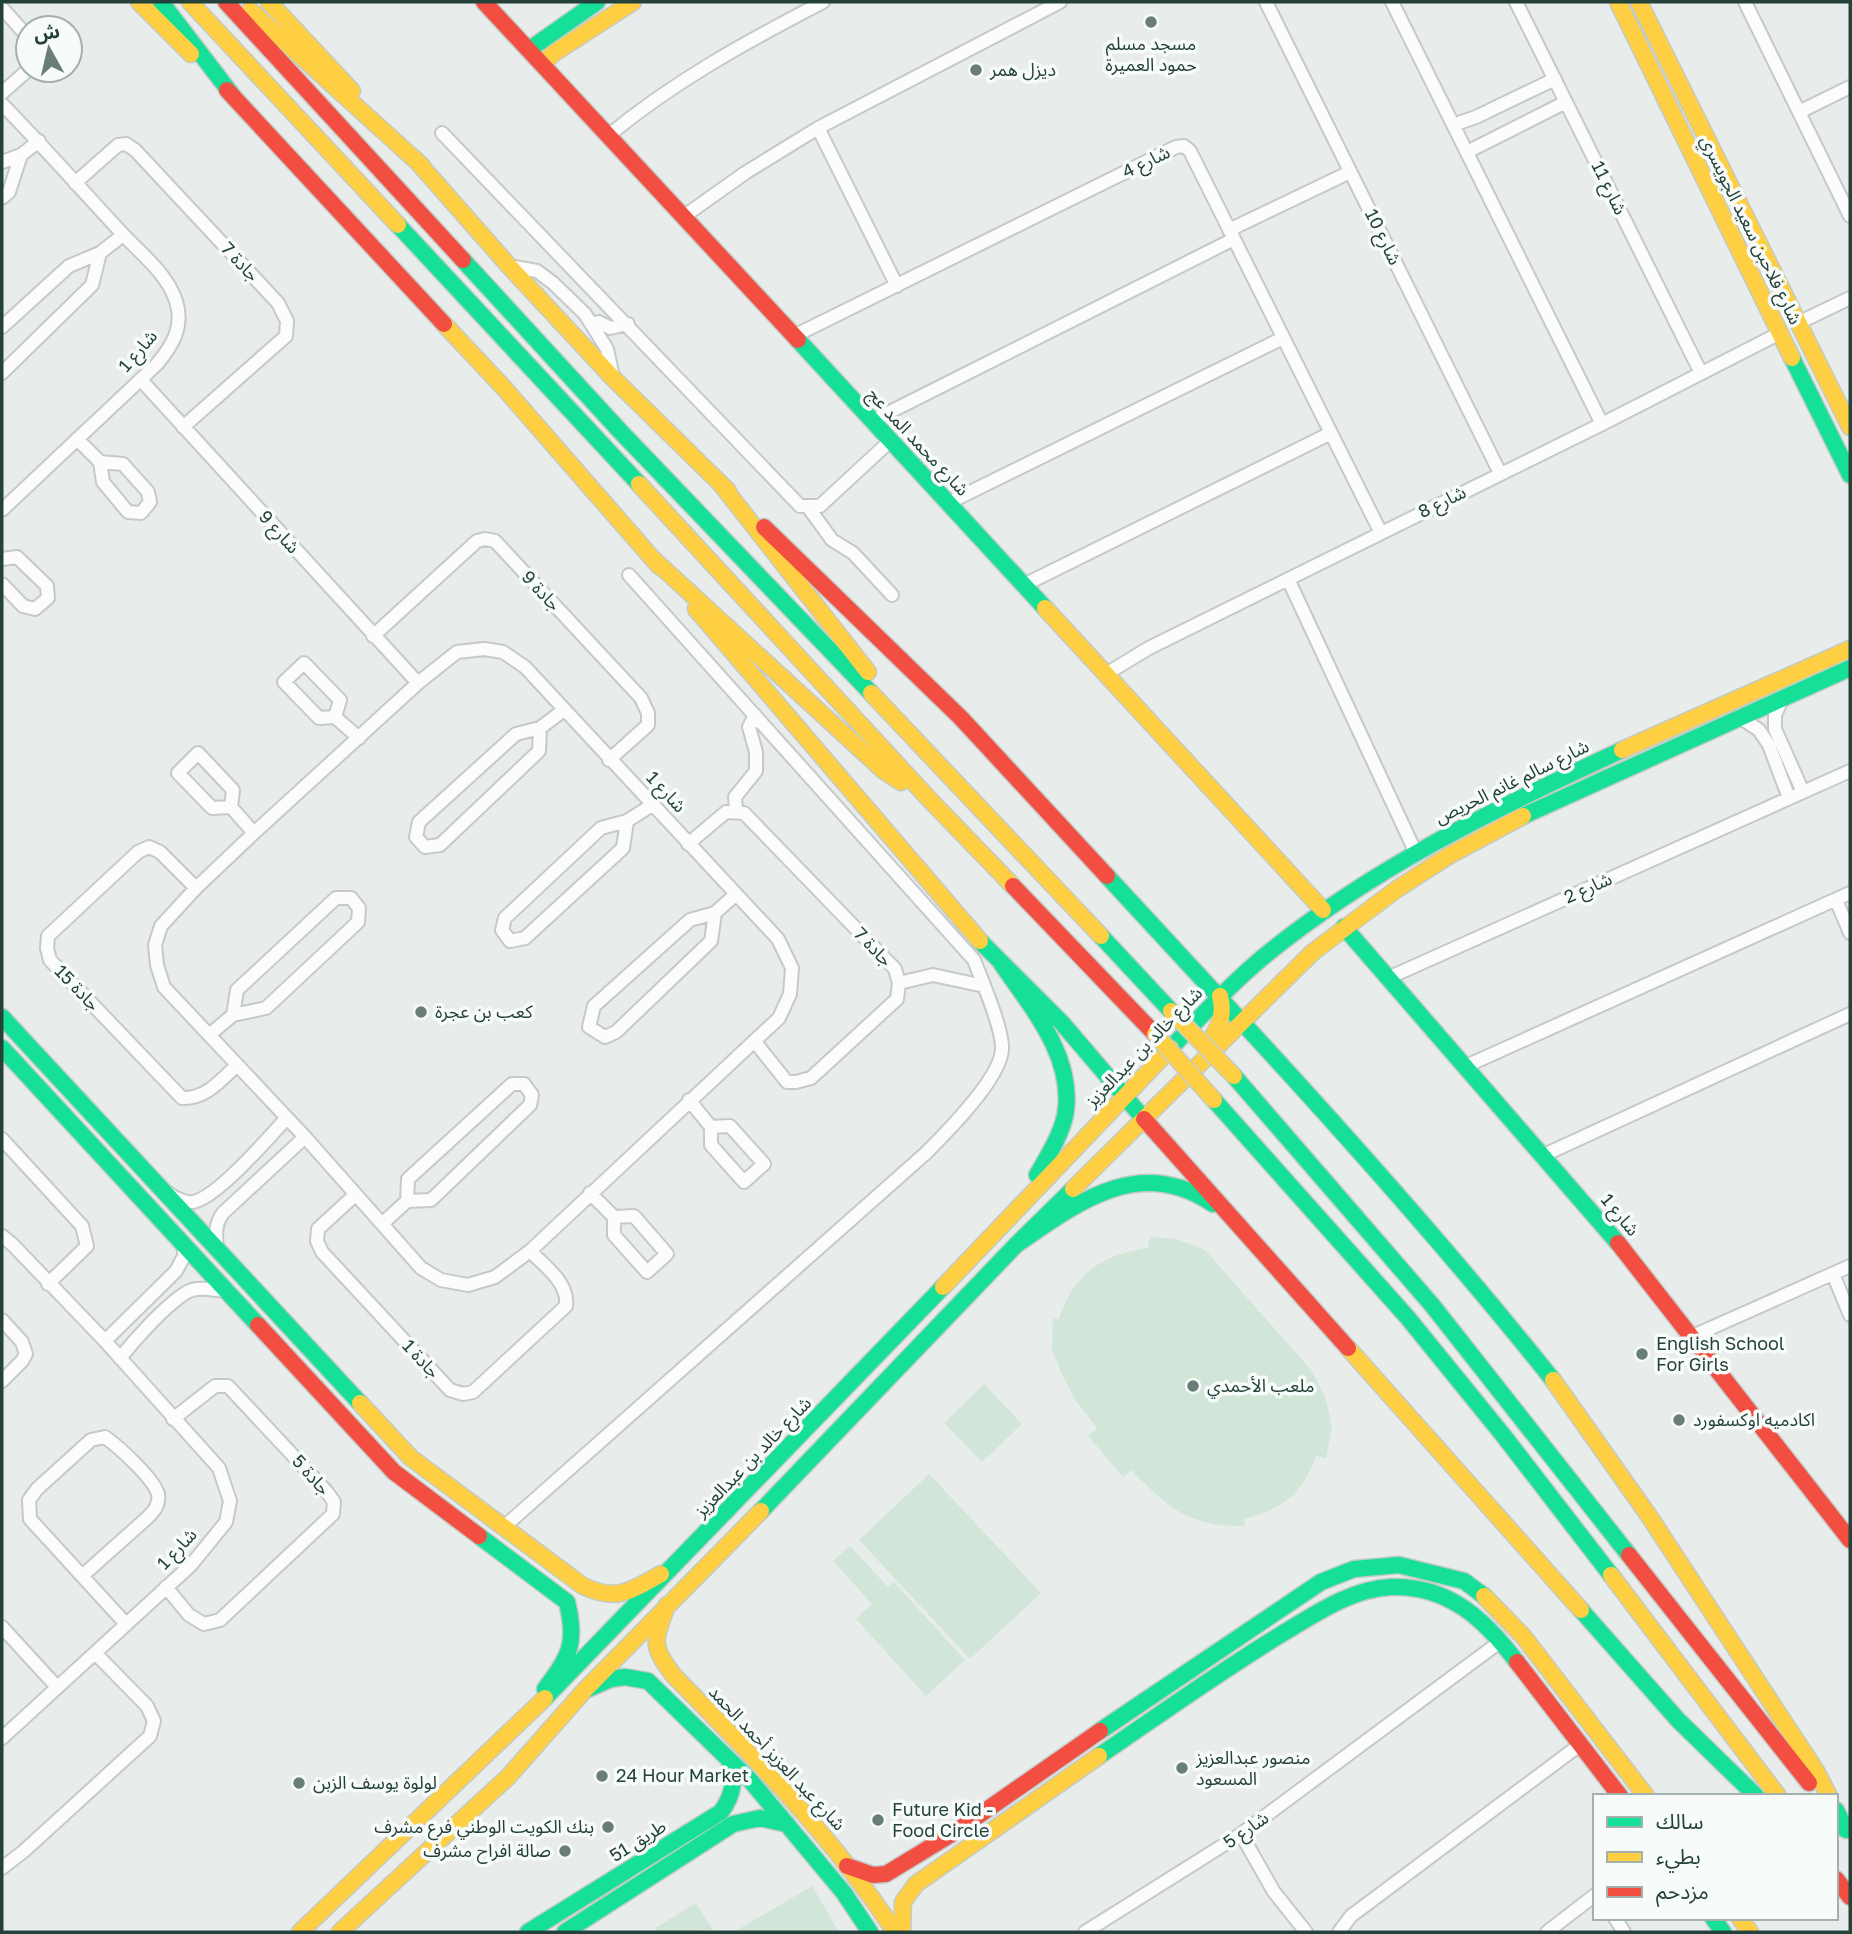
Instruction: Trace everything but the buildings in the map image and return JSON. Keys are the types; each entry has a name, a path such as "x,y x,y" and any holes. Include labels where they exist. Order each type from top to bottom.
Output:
{"main road":[{"path":"139,2 233,96 504,388 872,812 961,920 1062,1023 1669,1711 1754,1794"},
{"path":"161,2 233,96"},
{"path":"190,2 930,800 1155,1034 1406,1315 1529,1467 1776,1794"},
{"path":"226,2 620,431 1234,1076 1432,1306 1817,1794"},
{"path":"241,2 422,166"},
{"path":"270,2 613,378 961,718 1220,996 1474,1281 1558,1386 1649,1516 1816,1770 1828,1794"},
{"name":"شارع محمد المد عج","path":"484,2 1323,910"},
{"path":"530,49 597,2"},
{"path":"542,64 554,53 633,2"},
{"name":"شارع فلاحبن سعيد الجويسري","path":"1618,2 1850,475"},
{"name":"شارع فلاحبن سعيد الجويسري","path":"1639,2 1850,427"},
{"path":"1726,222 1732,215 1745,215"},
{"path":"720,483 866,669 889,711"},
{"path":"653,559 883,770 930,800"},
{"name":"شارع سالم غانم الحريص","path":"1220,996 1272,948 1323,910 1415,851 1519,797 1850,649"},
{"name":"شارع سالم غانم الحريص","path":"1241,1021 1344,927 1397,889 1461,849 1526,814 1850,668"},
{"path":"1609,756 1606,768 1617,775"},
{"name":"شارع 1","path":"1344,927 1544,1155 1693,1336 1850,1540"},
{"path":"1001,963 1052,1039 1064,1067 1067,1109 1054,1152 1002,1224"},
{"path":"1184,1080 1218,1029 1224,1011 1220,996"},
{"name":"شارع خالد بن عبدالعزيز","path":"299,1932 514,1730 859,1375 1220,996"},
{"path":"2,1017 411,1458 444,1485 505,1526 591,1591 609,1595 632,1591 674,1566"},
{"path":"341,1932 508,1777 584,1691 879,1390 1016,1245 1241,1021"},
{"path":"1144,1119 1144,1090 1196,1022"},
{"path":"2,1048 394,1472 567,1602 573,1638 569,1658 514,1730"},
{"path":"37,1087 50,1084 51,1069"},
{"path":"58,1110 60,1098 74,1094"},
{"path":"1016,1245 1098,1192 1134,1182 1167,1185 1197,1194 1240,1225"},
{"path":"296,1364 309,1373 317,1371 318,1363 312,1350"},
{"path":"859,1375 872,1372 878,1376 879,1390"},
{"path":"325,1396 327,1386 332,1382 342,1382"},
{"path":"847,1866 873,1875 886,1874 955,1832 1321,1582 1354,1569 1399,1564 1464,1581 1491,1602 1522,1636 1644,1794"},
{"path":"556,1592 564,1595 574,1593 576,1588 572,1577"},
{"path":"902,1932 899,1911 908,1891 966,1847 1238,1661 1329,1606 1368,1590 1392,1587 1417,1589 1457,1602 1477,1616 1501,1642 1618,1794"},
{"name":"شارع عبد العزيز أحمد الحمد","path":"667,1605 655,1639 659,1657 807,1814 895,1932"},
{"path":"1227,1645 1238,1661"},
{"path":"1209,1657 1222,1673"},
{"name":"شارع عبد العزيز أحمد الحمد","path":"584,1691 617,1676 635,1675 648,1681 750,1780 844,1893 870,1932"},
{"path":"670,1703 668,1693 671,1688 686,1688"},
{"name":"طريق 51","path":"528,1932 721,1812 731,1799 734,1788 729,1760"},
{"name":"طريق 51","path":"565,1932 589,1924 696,1846 733,1824 752,1817 765,1817 787,1824"},
{"path":"955,1832 958,1842 966,1847"},
{"path":"685,1834 696,1846"},
{"path":"1838,1882 1850,1897"}],"street":[{"path":"608,136 635,114 736,48 824,2"},
{"path":"683,217 745,173 818,128 1060,2"},
{"name":"شارع 10","path":"1266,2 1500,473"},
{"path":"1392,2 1602,424"},
{"name":"شارع 11","path":"1516,2 1701,373"},
{"path":"1745,2 1849,210"},
{"path":"2,8 14,21"},
{"path":"1453,125 1476,117 1555,79"},
{"path":"1799,112 1850,87"},
{"path":"1467,152 1566,102"},
{"name":"شارع 1","path":"2,104 162,274 176,301 179,323 171,347 141,380 2,510"},
{"path":"818,128 897,286"},
{"path":"443,133 800,506 820,506 890,441"},
{"path":"2,162 22,155 39,141"},
{"name":"جادة 7","path":"75,183 118,145 127,144 278,303 287,321 286,336 183,427"},
{"name":"شارع 4","path":"794,335 1178,146 1186,147 1381,533"},
{"path":"2,198 9,192 22,155"},
{"path":"872,421 1350,172"},
{"path":"2,327 69,266 100,253 123,235"},
{"path":"2,373 92,285 100,253"},
{"path":"509,266 537,271 553,283 593,324 607,349 613,378"},
{"path":"1798,323 1850,298"},
{"path":"593,324 599,322 610,328 628,324"},
{"name":"شارع 8","path":"1107,674 1149,648 1780,333"},
{"path":"948,503 1283,338"},
{"name":"شارع 9","path":"141,380 418,683"},
{"path":"1024,585 1331,433"},
{"path":"77,439 100,462 103,482 128,512 141,513 150,502 148,492 123,464 100,462"},
{"path":"808,507 832,540 853,553 892,595"},
{"name":"جادة 9","path":"373,636 477,541 495,541 640,698 648,713 648,725 609,760"},
{"path":"2,559 17,557 47,586 48,598 35,609 23,606 2,584"},
{"path":"505,1526 959,1120 1000,1063 1003,1045 974,960 629,575"},
{"path":"1288,579 1415,851"},
{"name":"شارع 1","path":"484,649 503,652 525,667 564,710 778,939 792,968 790,994 779,1018 755,1042 689,1100 530,1251 495,1277 468,1285 441,1280 421,1268 305,1137 164,987 157,965 155,945 161,926 196,888 418,683 457,652 484,649"},
{"path":"335,717 340,699 304,663 284,682 319,718 335,717 359,738"},
{"path":"1782,699 1775,715 1775,729 1802,792"},
{"path":"540,728 539,751 440,845 425,847 416,837 419,822 516,734 540,728 564,710"},
{"path":"688,844 726,811 736,811 736,797 756,771 756,752 749,727 755,715"},
{"path":"1741,718 1759,730 1769,745 1789,798"},
{"path":"231,807 212,808 178,773 198,753 233,790 231,807 254,833"},
{"name":"شارع 2","path":"1388,978 1850,771"},
{"path":"627,821 623,848 525,938 510,941 502,930 505,918 601,828 627,821 652,805"},
{"name":"جادة 7","path":"736,811 744,813 895,969 899,983 897,999 811,1078 787,1082 755,1042"},
{"name":"جادة 15","path":"196,888 160,852 149,848 138,852 48,936 47,948 50,960 182,1098 204,1095 237,1065"},
{"path":"1466,1066 1850,893"},
{"path":"715,913 711,941 616,1032 605,1037 589,1027 594,1006 691,920 715,913 735,895"},
{"path":"209,1035 233,1015 266,1008 358,922 359,908 351,898 336,898 237,990 233,1015"},
{"path":"1836,900 1850,933"},
{"path":"899,983 933,975 984,986"},
{"path":"1544,1155 1850,1014"},
{"path":"383,1223 407,1201 431,1200 530,1105 532,1095 524,1084 512,1084 408,1179 407,1201"},
{"path":"689,1100 711,1127 711,1145 744,1182 764,1164 730,1126 711,1127"},
{"path":"166,1192 178,1200 193,1202 212,1194 286,1119"},
{"path":"218,1250 215,1231 223,1213 305,1137"},
{"path":"2,1139 82,1226 87,1246 48,1284"},
{"path":"590,1193 614,1217 614,1235 647,1272 667,1254 634,1216 614,1217"},
{"name":"جادة 1","path":"355,1195 318,1230 317,1241 322,1252 450,1390 463,1394 473,1392 566,1306 564,1286 530,1251"},
{"name":"شارع 1","path":"2,1236 120,1357 219,1468 230,1501 226,1522 191,1564 2,1738"},
{"path":"105,1341 176,1271 184,1256 184,1246"},
{"path":"1693,1336 1850,1266"},
{"path":"1833,1274 1850,1315"},
{"path":"120,1357 142,1332 188,1291 205,1289 225,1292"},
{"path":"2,1320 22,1342 26,1354 2,1381"},
{"name":"جادة 5","path":"166,1587 189,1615 204,1624 220,1620 333,1514 334,1502 228,1386 215,1386 173,1419"},
{"path":"82,1576 148,1518 158,1502 154,1485 105,1437 91,1440 29,1500 30,1519 82,1576 126,1624"},
{"path":"2,1627 57,1687"},
{"name":"شارع 5","path":"1085,1932 1241,1834 1501,1642"},
{"path":"2,1868 24,1852 150,1736 154,1721 147,1706 95,1653"},
{"path":"1337,1932 1351,1916 1580,1744"},
{"path":"1241,1834 1275,1892 1306,1932"},
{"path":"1547,1932 1593,1897"}],"green space":[{"name":"ملعب الأحمدي","path":"1150,1237 1177,1239 1205,1250 1312,1371 1326,1399 1332,1428 1326,1458 1316,1456 1297,1491 1280,1505 1244,1519 1245,1526 1194,1519 1169,1505 1131,1470 1123,1477 1088,1436 1097,1428 1076,1401 1052,1350 1053,1319 1059,1319 1065,1303 1081,1278 1103,1261 1148,1248"},
{"path":"984,1384 1022,1424 982,1462 944,1423"},
{"path":"929,1474 1041,1593 970,1659 859,1540"},
{"path":"850,1546 888,1587 894,1582 965,1660 926,1696 856,1619 872,1604 833,1561"},
{"path":"812,1886 839,1932 734,1932"},
{"path":"696,1903 713,1930 657,1932 655,1928"}],"traffic: fast":[{"path":"161,2 233,96"},
{"path":"530,49 597,2"},
{"path":"398,225 639,484"},
{"path":"463,260 620,431 871,693"},
{"path":"798,340 1045,608"},
{"path":"1792,358 1850,475"},
{"path":"1523,816 1850,668"},
{"path":"1171,1048 1262,958 1346,896 1435,842 1622,750"},
{"path":"1107,876 1241,1021"},
{"path":"1344,927 1618,1243"},
{"path":"1101,936 1171,1011"},
{"path":"980,941 1062,1023 1144,1119"},
{"path":"1001,963 1048,1034 1064,1074 1067,1095 1063,1124 1037,1175"},
{"path":"2,1017 360,1403"},
{"path":"1241,1021 1400,1198 1553,1380"},
{"path":"2,1048 258,1325"},
{"path":"1234,1076 1432,1305 1629,1555"},
{"path":"1214,1100 1408,1318 1611,1575"},
{"path":"1016,1245 1086,1200 1134,1184 1160,1183 1186,1190 1213,1204"},
{"path":"761,1511 1073,1189"},
{"path":"545,1698 943,1287"},
{"path":"479,1536 567,1602 571,1628 569,1648 566,1658 545,1689"},
{"path":"1100,1731 1321,1582 1354,1569 1399,1565 1464,1581 1484,1596"},
{"path":"1099,1756 1234,1664 1306,1619 1333,1604 1376,1589 1412,1588 1448,1599 1478,1619 1517,1662"},
{"path":"1581,1610 1678,1720 1754,1794"},
{"path":"588,1689 611,1679 625,1677 648,1681 750,1780 844,1893 870,1932"},
{"path":"528,1932 721,1812 732,1787 729,1760"},
{"path":"1838,1814 1846,1830"},
{"path":"565,1932 733,1824 760,1818 787,1824"},
{"path":"1714,1920 1723,1932"}],"traffic: slow":[{"path":"139,2 191,54"},
{"path":"190,2 398,225"},
{"path":"269,2 352,91"},
{"path":"542,64 554,53 633,2"},
{"path":"1618,2 1792,358"},
{"path":"1639,2 1850,427"},
{"path":"250,10 422,166"},
{"path":"415,159 613,378 728,491"},
{"path":"444,324 504,388 659,566"},
{"path":"720,483 868,672"},
{"path":"639,484 930,800 1013,886"},
{"path":"653,559 883,770 901,782"},
{"path":"1045,608 1323,910"},
{"path":"696,609 980,941"},
{"path":"1622,750 1850,649"},
{"path":"871,693 1101,936"},
{"path":"1073,1189 1313,952 1397,889 1450,855 1523,816"},
{"path":"1208,1044 1220,1021 1220,996"},
{"path":"1171,1011 1234,1076"},
{"path":"1155,1034 1214,1100"},
{"path":"943,1287 1171,1048"},
{"path":"1348,1348 1581,1610"},
{"path":"1553,1380 1649,1516 1816,1771 1828,1794"},
{"path":"360,1403 411,1458 583,1586 615,1594 632,1589 661,1574"},
{"path":"340,1932 508,1777 584,1691 761,1511"},
{"path":"1611,1575 1776,1794"},
{"path":"1484,1596 1523,1636 1644,1794"},
{"path":"667,1605 657,1636 658,1650 667,1666 819,1831 846,1863 895,1932"},
{"path":"300,1932 545,1698"},
{"path":"902,1932 903,1902 916,1884 1099,1756"},
{"path":"1741,1920 1750,1932"}],"traffic: jam":[{"path":"226,2 463,260"},
{"path":"484,2 798,340"},
{"path":"227,90 444,324"},
{"path":"764,527 961,718 1107,876"},
{"path":"1013,886 1155,1034"},
{"path":"1144,1119 1348,1348"},
{"path":"1618,1243 1850,1540"},
{"path":"258,1325 394,1472 479,1536"},
{"path":"1629,1555 1809,1783"},
{"path":"1517,1662 1618,1794"},
{"path":"847,1866 873,1875 886,1874 955,1832 1100,1731"},
{"path":"1838,1882 1850,1897"}],"place":[{"name":"مسجد مسلم حمود العميرة","path":"1151,22"},
{"name":"ديزل همر","path":"976,70"},
{"name":"كعب بن عجرة","path":"421,1012"},
{"name":"English School For Girls","path":"1642,1354"},
{"name":"ملعب الأحمدي","path":"1193,1386"},
{"name":"اكادميه اوكسفورد","path":"1679,1420"},
{"name":"منصور عبدالعزيز المسعود","path":"1182,1768"},
{"name":"24 Hour Market","path":"602,1776"},
{"name":"لولوة يوسف الزبن","path":"299,1783"},
{"name":"Future Kid - Food Circle","path":"878,1820"},
{"name":"بنك الكويت الوطني فرع مشرف","path":"608,1827"},
{"name":"صالة افراح مشرف","path":"565,1851"}]}
